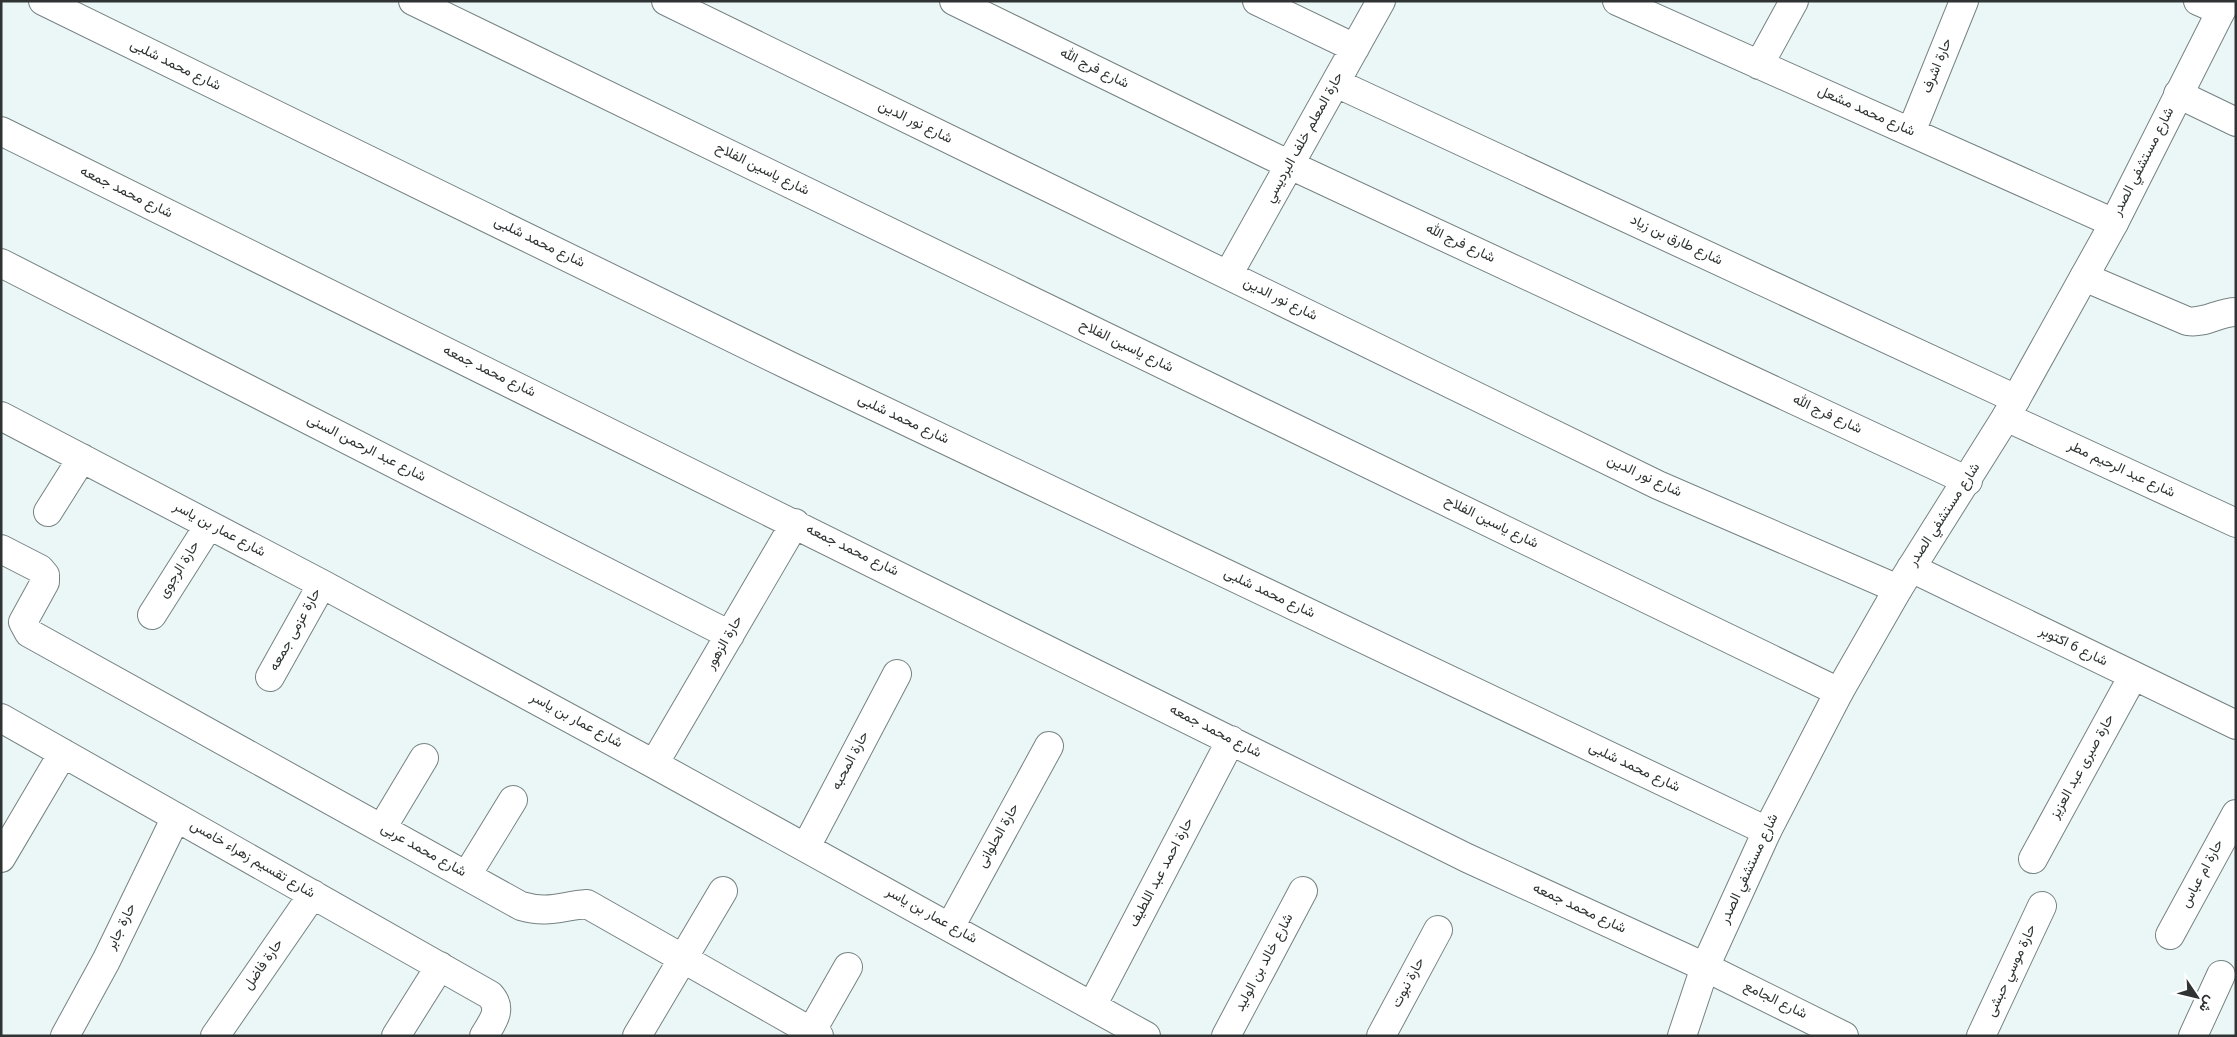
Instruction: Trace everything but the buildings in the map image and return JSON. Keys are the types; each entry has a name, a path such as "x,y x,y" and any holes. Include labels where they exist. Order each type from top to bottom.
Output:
{"street":[{"name":"شارع محمد شلبى","path":"43,1 790,366 1767,831"},
{"name":"شارع ياسين الفلاح","path":"413,1 1839,692"},
{"name":"شارع نور الدين","path":"666,1 1658,485 1905,578"},
{"name":"شارع فرج الله","path":"954,1 1290,165 1968,481"},
{"path":"1257,1 1355,48"},
{"name":"حارة المعلم خلف البرديسي","path":"1228,275 1381,1"},
{"name":"شارع محمد مشعل","path":"1617,1 2114,222"},
{"path":"1760,65 1794,1"},
{"name":"حارة اشرف","path":"1910,132 1964,1"},
{"name":"شارع مستشفي الصدر","path":"1682,1036 1705,967 1767,831 1839,692 1905,578 1968,481 2011,408 2114,222 2178,94 2215,4"},
{"name":"شارع طارق بن زياد","path":"1336,83 2011,408"},
{"path":"2178,94 2236,122"},
{"name":"شارع محمد جمعه","path":"1,131 795,523 1467,858 1705,967"},
{"name":"شارع عبد الرحمن السنى","path":"1,263 730,634"},
{"path":"2084,277 2187,322 2197,323 2228,312 2236,312"},
{"name":"شارع عبد الرحيم مطر","path":"2011,408 2236,522"},
{"name":"شارع عمار بن ياسر","path":"1,416 322,584 806,847 1146,1036"},
{"path":"48,512 82,458"},
{"name":"حارة الزهور","path":"654,764 795,523"},
{"name":"حارة الرجوى","path":"152,615 209,525"},
{"name":"شارع محمد عربى","path":"1,549 40,569 45,575 44,582 23,622 25,630 521,906 538,911 553,911 587,904 816,1035"},
{"name":"شارع 6 اكتوبر","path":"1905,578 2133,676 2236,725"},
{"name":"حارة عزمى جمعه","path":"270,677 322,584"},
{"name":"حارة المحبه","path":"806,847 897,674"},
{"name":"حارة صبرى عبد العزيز","path":"2033,859 2133,676"},
{"name":"شارع تقسيم زهراء خامس","path":"1,718 490,995 498,1008 496,1016 484,1036"},
{"name":"حارة احمد عبد اللطيف","path":"1092,1006 1232,740"},
{"name":"حارة الحلوانى","path":"950,927 1048,746"},
{"path":"1,858 64,753"},
{"path":"382,828 424,758"},
{"path":"467,875 514,800"},
{"name":"حارة ام عباس","path":"2170,934 2236,814"},
{"name":"حارة جابر","path":"65,1036 106,961 176,817"},
{"path":"637,1036 681,958 723,891"},
{"name":"شارع خالد بن الوليد","path":"1226,1036 1303,891"},
{"name":"حارة فاضل","path":"215,1036 313,894"},
{"name":"حارة موسي حبشى","path":"1981,1036 2042,906"},
{"name":"حارة نبوت","path":"1381,1036 1438,930"},
{"path":"396,1036 440,966"},
{"path":"816,1035 848,967"},
{"name":"شارع الجامع","path":"1705,967 1844,1036"},
{"path":"2193,1036 2221,974"}]}
